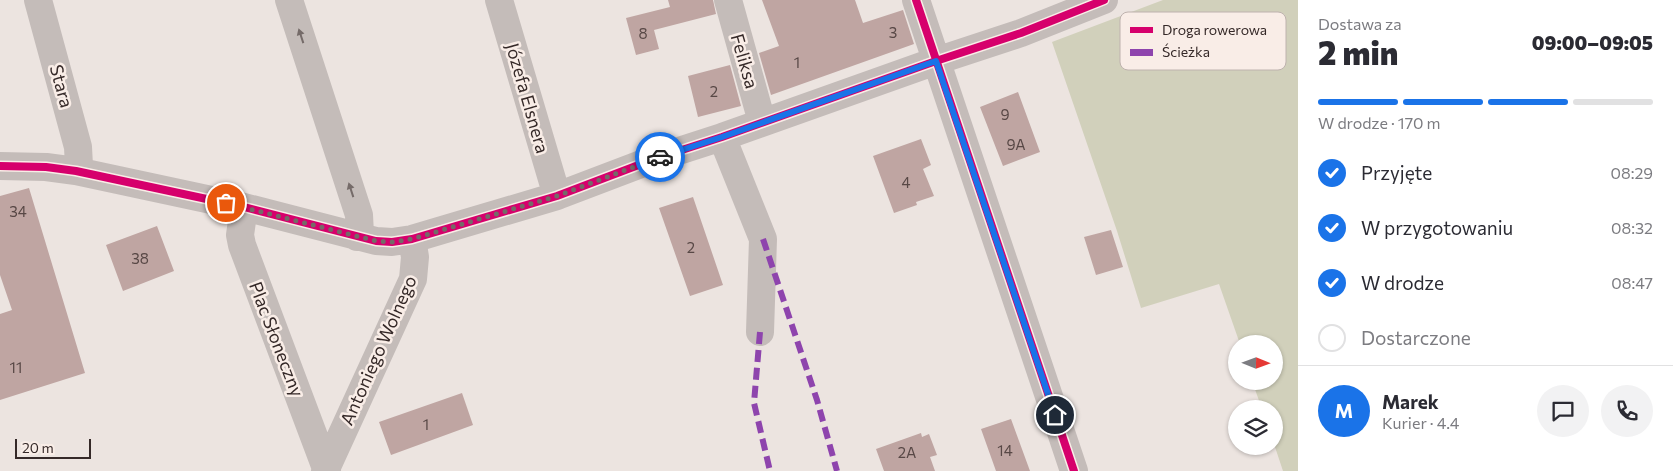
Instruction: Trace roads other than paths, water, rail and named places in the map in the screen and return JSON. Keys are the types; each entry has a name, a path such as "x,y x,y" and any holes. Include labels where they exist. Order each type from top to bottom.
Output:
{"street":[{"name":"Stara","path":"38,0 78,147 79,166 76,171"},
{"path":"289,0 359,215 360,234 357,236"},
{"name":"Józefa Elsnera","path":"499,0 557,196"},
{"name":"Feliksa","path":"728,0 762,122"},
{"path":"916,0 1074,471"},
{"path":"0,166 46,167 76,171 244,207 376,241 392,242 412,239 557,196 657,158 1021,33 1104,0"},
{"path":"722,137 763,239 760,332"},
{"name":"Plac Słoneczny","path":"244,207 240,235 242,245 326,470"},
{"name":"Antoniego Wolnego","path":"326,470 413,279 415,257 412,239"}]}
